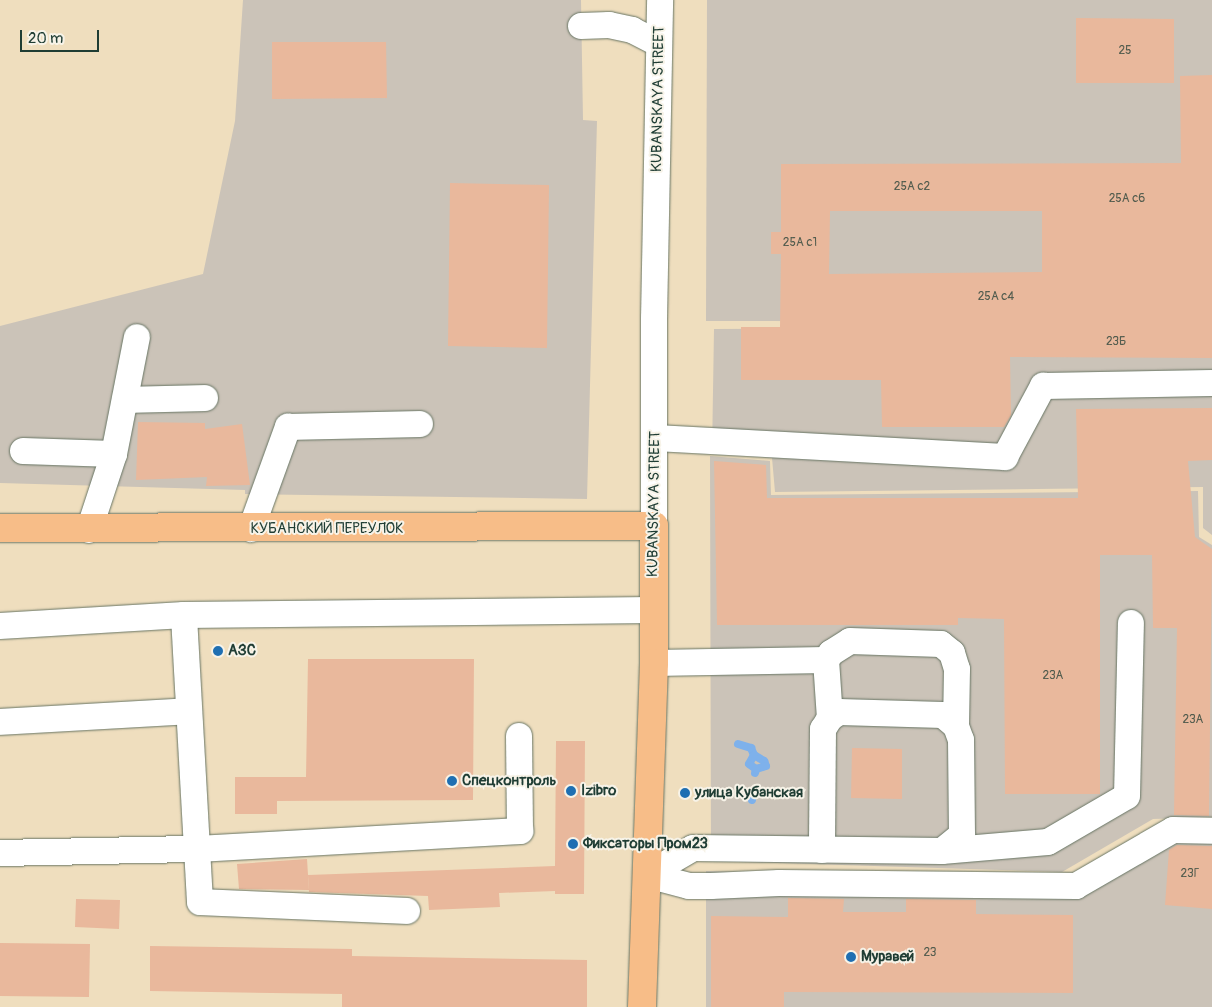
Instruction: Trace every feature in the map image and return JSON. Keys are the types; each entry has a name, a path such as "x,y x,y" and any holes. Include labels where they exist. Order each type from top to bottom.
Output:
{"main road":[{"name":"КУБАНСКИЙ ПЕРЕУЛОК","path":"0,528 89,530 654,526"},
{"name":"KUBANSKAYA STREET","path":"642,1007 654,663 652,610 654,526"}],"lane":[{"name":"KUBANSKAYA STREET","path":"654,526 654,319 660,0"},
{"path":"581,26 609,25 632,30 659,44"},
{"path":"89,530 114,454 137,337"},
{"path":"655,438 1005,457 1042,386 1212,383"},
{"path":"125,400 205,398"},
{"path":"252,529 288,427 420,424"},
{"path":"23,451 114,454"},
{"path":"0,626 184,615 652,610"},
{"path":"184,615 200,902 407,911"},
{"path":"647,875 692,848 942,851 1048,842 1127,796 1131,622"},
{"path":"830,718 826,660 831,653 850,641 941,644 952,653 957,669 956,726 961,740 962,835 942,851"},
{"path":"654,663 826,660"},
{"path":"0,722 188,711"},
{"path":"822,850 823,729 830,718 840,712 943,716 956,726"},
{"path":"0,853 196,849 520,831 519,736"},
{"path":"647,875 689,886 779,883 1076,886 1173,830 1212,831"}],"shaded area":[{"path":"243,0 581,0 583,120 597,121 587,499 245,494 245,490 0,483 0,326 203,274 235,121"},
{"path":"707,0 1212,0 1212,322 706,321"},
{"path":"1212,326 1212,535 1203,528 1203,487 775,492 772,458 712,453 714,329"},
{"path":"710,456 770,461 771,495 1198,491 1199,537 1212,545 1212,817 1153,819 1062,872 711,861"},
{"path":"1212,824 1212,1007 706,1007 706,871 1064,878"}],"building":[{"path":"1076,18 1174,19 1174,83 1076,83"},
{"path":"272,42 386,42 387,98 272,99"},
{"path":"1212,75 1212,358 1010,357 1011,415 1004,427 882,427 881,380 741,380 741,327 780,327 781,254 771,254 771,232 781,232 781,164 1181,163 1180,76","holes":["830,211 1042,211 1042,272 829,274"]},
{"path":"450,183 549,185 547,348 448,346"},
{"path":"1212,408 1212,460 1188,461 1195,537 1212,549 1209,816 1174,815 1177,628 1153,628 1152,555 1100,555 1100,794 1005,794 1004,619 958,618 958,625 717,625 714,461 766,465 767,498 1078,498 1076,409"},
{"path":"138,422 205,423 205,429 242,424 250,485 206,486 207,477 136,480"},
{"path":"308,659 474,659 473,800 277,801 277,814 235,814 235,777 306,777"},
{"path":"556,741 585,741 584,894 555,894 555,891 499,893 500,907 429,910 428,896 309,892 308,875 555,866"},
{"path":"852,748 902,749 902,799 851,798"},
{"path":"1177,845 1212,846 1212,909 1165,905 1169,850"},
{"path":"307,859 309,890 239,889 237,864"},
{"path":"788,898 844,899 843,912 906,912 906,899 976,900 976,914 1073,915 1073,993 784,992 784,1007 711,1007 711,916 788,917"},
{"path":"76,899 120,900 119,929 75,927"},
{"path":"0,943 90,944 89,997 0,996"},
{"path":"150,946 352,949 352,956 587,960 587,1007 342,1007 342,994 150,991"}],"waterway":[{"path":"738,744 751,748 754,755 764,761 766,766 756,769 755,773"},
{"path":"754,755 749,764 756,769"},
{"path":"752,800 753,793"}],"place":[{"name":"АЗС","path":"218,651"},
{"name":"Спецконтроль","path":"452,781"},
{"name":"Izibro","path":"571,791"},
{"name":"улица Кубанская","path":"685,793"},
{"name":"Фиксаторы Пром23","path":"573,844"},
{"name":"Муравей","path":"851,957"}]}
